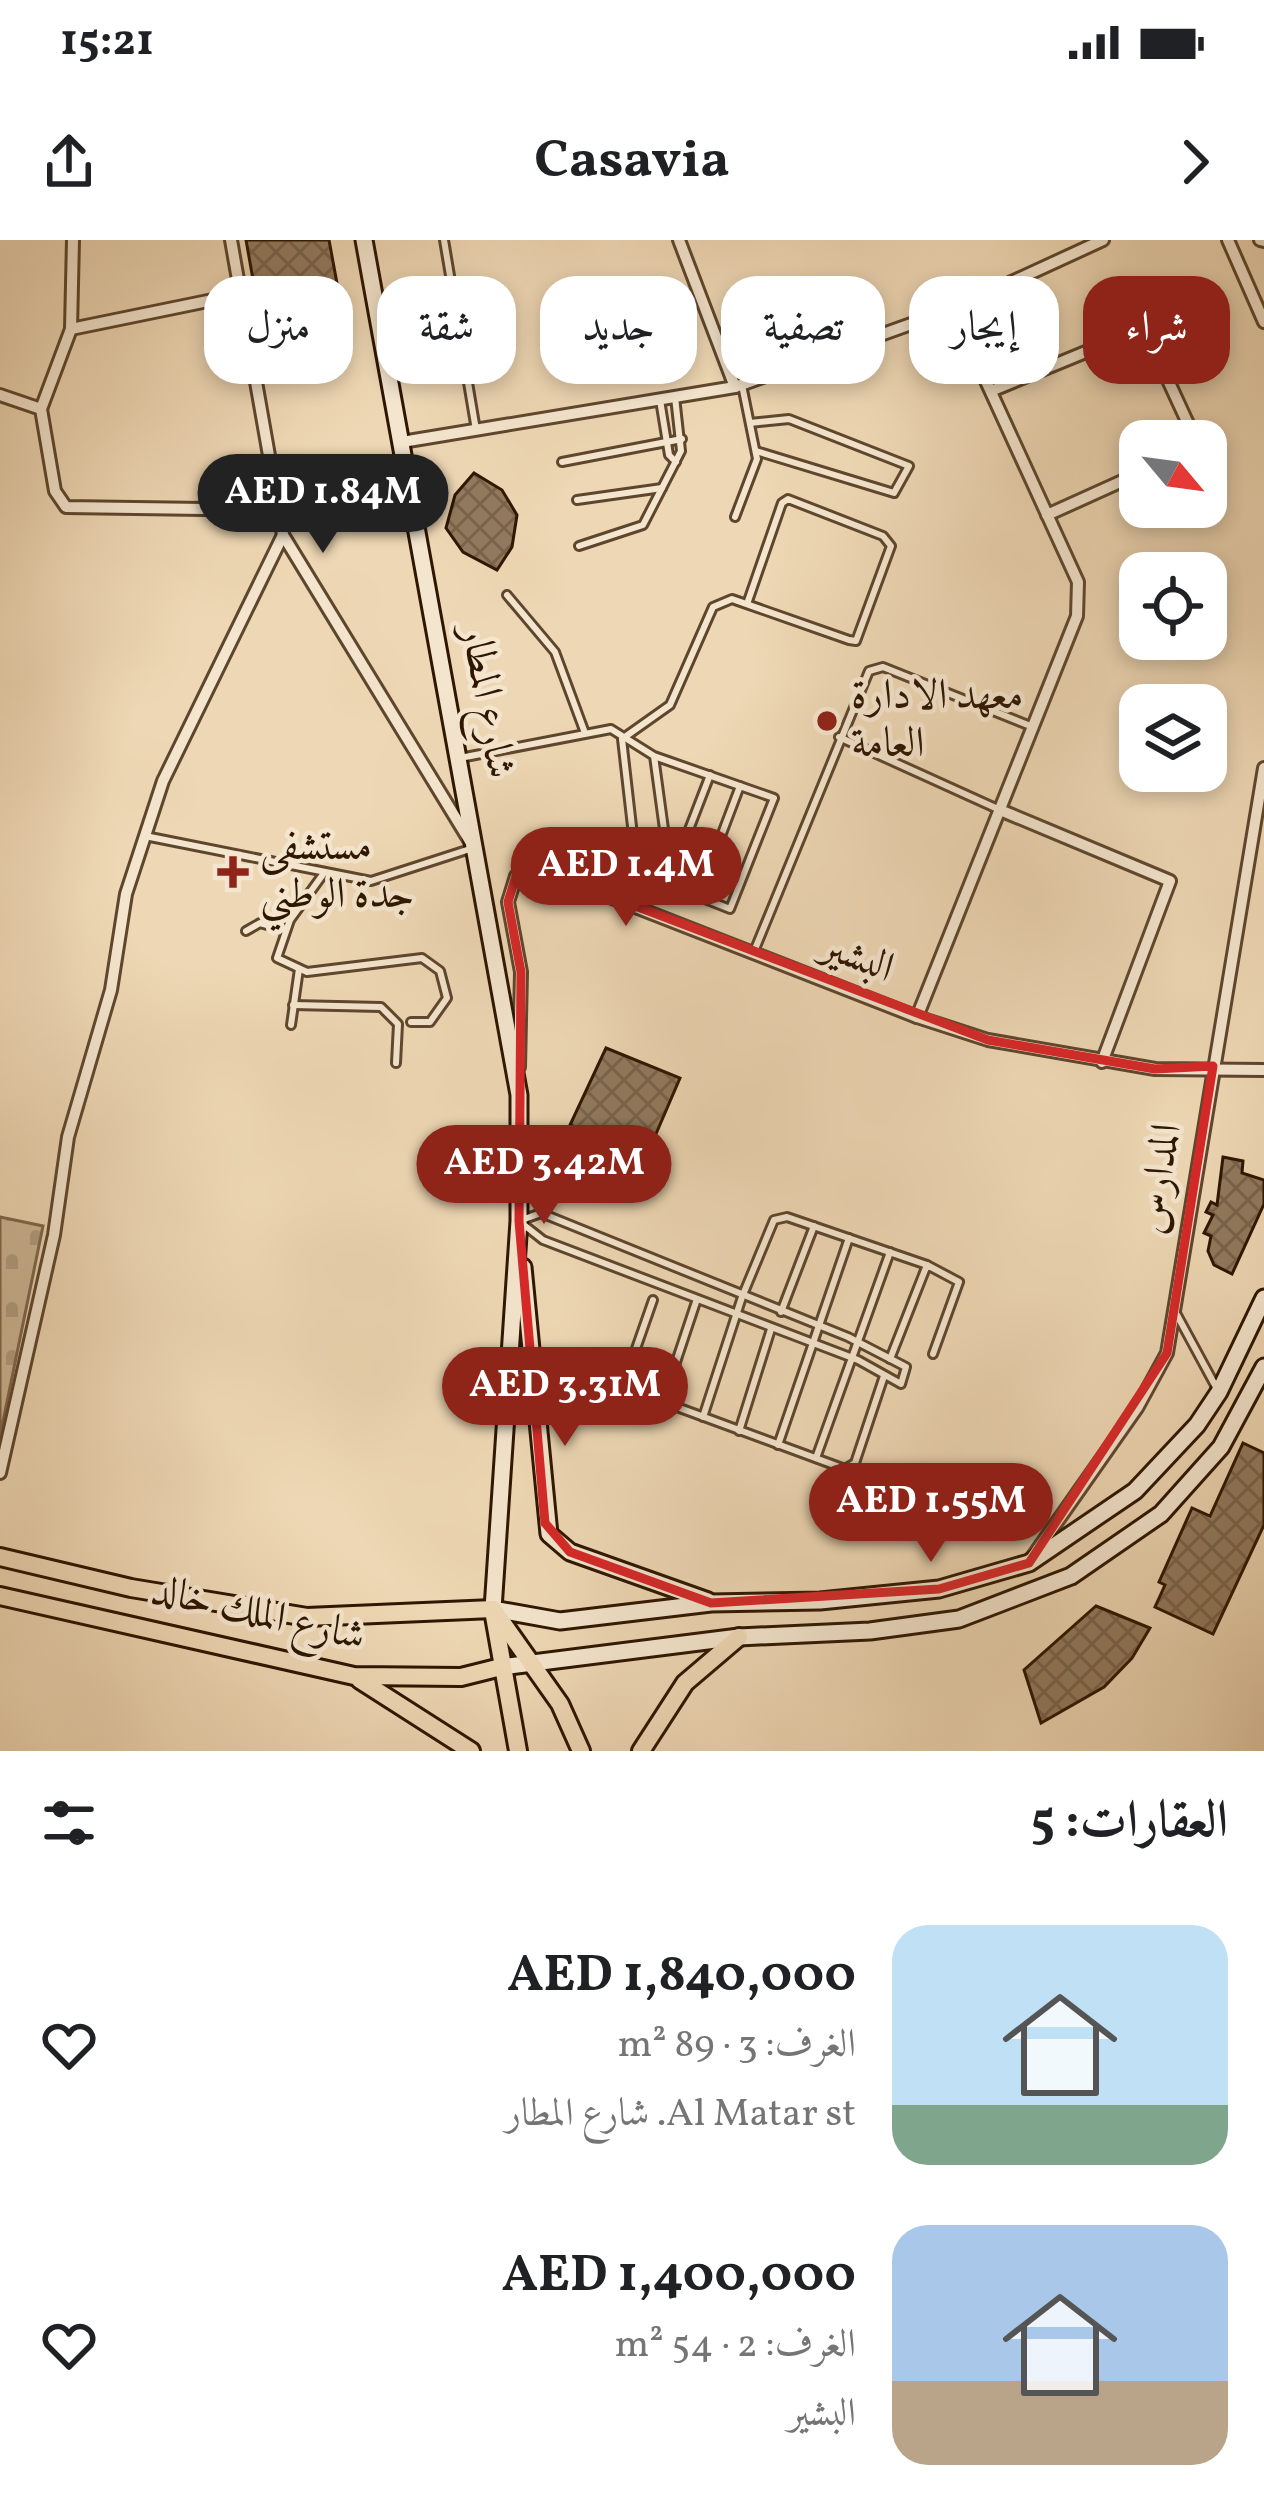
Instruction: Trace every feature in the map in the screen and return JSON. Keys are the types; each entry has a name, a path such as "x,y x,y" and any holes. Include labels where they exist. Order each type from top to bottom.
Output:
{"main road":[{"name":"شارع المطار","path":"364,240 519,1094 519,1221 494,1609"},
{"path":"519,1221 549,1534 571,1552 711,1603"},
{"path":"0,1557 131,1588 308,1617 494,1609 560,1621 711,1603 820,1601 939,1589 1029,1563 1135,1491 1197,1425 1219,1392 1264,1298"},
{"path":"501,1667 739,1637 870,1631 959,1619 1071,1576 1161,1514 1221,1447 1264,1366"},
{"name":"شارع الملك خالد","path":"0,1596 284,1656 354,1676 461,1678 501,1667"},
{"path":"494,1609 536,1666 581,1751"},
{"path":"494,1609 518,1751"},
{"path":"641,1751 686,1683 739,1637"},
{"path":"354,1676 471,1751"}],"street":[{"path":"73,240 71,329 41,409 55,491 66,507 276,510"},
{"path":"231,240 238,276"},
{"path":"679,240 739,386"},
{"path":"1025,276 1103,240"},
{"path":"1228,240 1264,322"},
{"path":"71,329 204,302"},
{"path":"401,442 739,386 909,325"},
{"path":"991,391 1144,328 1186,420"},
{"path":"256,384 284,535 474,849"},
{"path":"916,1018 1077,616 1078,582 988,384"},
{"path":"0,395 41,409"},
{"path":"1047,515 1119,482"},
{"path":"0,1473 54,1234 68,1137 111,990 126,894 163,782 284,535"},
{"name":"المدارس","path":"1029,1563 1137,1408 1167,1353 1264,768"},
{"path":"1000,810 1170,881 1102,1062"},
{"name":"البشير","path":"519,1094 521,972 508,902 517,876 533,867 916,1018 988,1040 1155,1069 1264,1070"}],"lane":[{"path":"444,240 476,430"},
{"path":"735,517 756,451 739,386"},
{"path":"579,546 640,527 676,462 682,439 675,398"},
{"path":"660,400 667,442 676,462"},
{"path":"750,424 789,419 909,466 894,494 756,451"},
{"path":"562,462 682,439"},
{"path":"577,500 662,488"},
{"path":"622,739 670,705 712,607 732,599 856,641 891,546 883,536 788,499 782,503 747,604"},
{"path":"507,595 555,652 586,734"},
{"path":"754,953 869,671 883,668 1033,727"},
{"path":"460,758 611,729 654,756 776,800 730,909 667,885 661,876 667,851 654,756"},
{"path":"839,737 1000,810"},
{"path":"622,739 637,870"},
{"path":"667,885 710,775"},
{"path":"698,897 740,786"},
{"path":"145,836 377,881 474,849"},
{"path":"323,873 285,930 275,956 299,969 404,956 426,960 444,978 446,1004 430,1022 411,1022"},
{"path":"246,931 260,923 285,930"},
{"path":"291,1025 299,969"},
{"path":"293,1005 380,1006 398,1024 396,1063"},
{"path":"541,1213 585,1228 650,1262 856,1341 906,1372 899,1384 850,1358 696,1302 579,1250 542,1240 519,1221 541,1213"},
{"path":"703,1417 742,1298 774,1220 787,1217 956,1276 959,1282 933,1354"},
{"path":"781,1312 814,1226"},
{"path":"579,1250 585,1228"},
{"path":"778,1446 849,1238"},
{"path":"816,1460 890,1252"},
{"path":"646,1276 650,1262"},
{"path":"890,1359 927,1265"},
{"path":"653,1300 625,1386 816,1460 845,1469 855,1463 884,1376"},
{"path":"663,1402 696,1302"},
{"path":"1175,1311 1219,1392"},
{"path":"739,1431 771,1329"}],"highlighted area":[{"path":"533,867 988,1040 1155,1069 1213,1066 1167,1353 1029,1563 939,1589 711,1603 570,1552 545,1523 519,1221 521,972 508,902 516,876"}],"green space":[{"path":"0,1217 43,1226 0,1436"}],"building":[{"path":"246,240 329,240 336,276 252,276"},
{"path":"474,473 502,490 517,515 512,547 497,570 463,552 446,528 455,495"},
{"path":"606,1048 680,1078 646,1157 570,1125"},
{"path":"1223,1157 1243,1161 1242,1173 1264,1180 1264,1204 1232,1274 1214,1265 1208,1251 1211,1236 1204,1233 1213,1215 1206,1212 1211,1202 1217,1205"},
{"path":"1243,1443 1264,1453 1264,1525 1213,1634 1155,1607 1165,1585 1159,1582 1192,1508 1210,1516"},
{"path":"1096,1606 1150,1628 1132,1658 1104,1687 1041,1723 1024,1670"}],"place":[{"name":"معهد الادارة العامة","path":"827,721"},
{"name":"مستشفى جدة الوطني","path":"233,872"}]}
